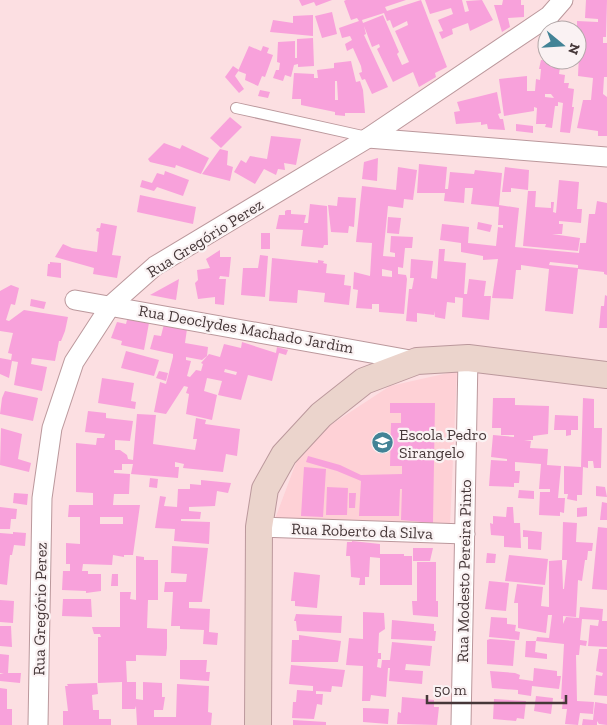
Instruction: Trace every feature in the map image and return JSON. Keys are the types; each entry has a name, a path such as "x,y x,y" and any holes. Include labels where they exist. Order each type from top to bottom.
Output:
{"street":[{"name":"Rua Gregório Perez","path":"38,725 42,498 52,428 74,362 111,305 155,266 368,138 549,16 563,0"},
{"path":"368,138 607,158"},
{"name":"Rua Deoclydes Machado Jardim","path":"75,300 416,361"},
{"path":"258,725 259,527 266,489 284,455 321,415 364,381 416,361 468,358 607,375"},
{"name":"Rua Modesto Pereira Pinto","path":"461,725 468,358"},
{"name":"Rua Roberto da Silva","path":"259,527 465,534"}],"lane":[{"path":"236,108 368,138"}],"shaded area":[{"name":"Escola Pedro Sirangelo","path":"457,371 450,526 275,519 297,460 329,426 390,386"}],"building":[{"path":"299,0 332,0 316,6 314,2 302,6"},
{"path":"406,0 385,7 387,11 421,0 447,67 435,73 436,77 419,87 413,72 393,82 377,49 380,47 379,44 372,47 364,26 366,34 364,35 388,87 372,94 365,79 362,80 359,73 362,72 361,66 353,48 347,51 345,44 352,40 350,36 342,38 339,28 359,21 357,18 351,20 344,1","holes":["384,13 387,21 390,20 393,28 407,21 408,25 395,31 409,62 402,65 397,54 399,52 383,15 363,23 362,20"]},
{"path":"425,0 462,0 465,12 469,11 466,1 482,0 493,20 470,31 468,23 452,29 453,34 442,39 439,32 443,31 438,20 453,14 451,8 430,14"},
{"path":"503,0 521,0 521,5 524,5 524,17 508,18 510,27 502,32 494,5 502,5"},
{"path":"586,0 607,0 606,37 603,37 603,43 607,43 607,77 604,77 603,94 607,97 607,136 598,136 598,131 577,128 583,100 591,100 593,78 578,76 578,70 587,70 587,21 598,22 598,19 585,18"},
{"path":"332,12 337,34 322,38 315,16"},
{"path":"313,15 313,36 270,32 273,20 293,23 293,16"},
{"path":"313,38 314,66 298,67 298,64 294,65 291,77 285,75 283,81 273,78 276,70 279,70 280,63 277,62 278,42 295,41 295,58 297,58 297,39"},
{"path":"249,46 261,51 263,46 269,48 267,53 273,55 265,77 262,76 258,86 245,80 246,74 238,71"},
{"path":"351,61 356,82 360,81 363,90 365,113 345,113 345,116 335,115 335,112 301,105 301,99 292,99 294,73 314,74 314,78 318,78 317,70 334,68 334,63","holes":["335,81 337,81 338,100 335,100"]},
{"path":"233,66 239,70 235,76 244,89 239,93 225,77"},
{"path":"541,70 560,70 559,74 565,75 564,83 569,83 568,88 574,89 572,107 574,107 570,133 560,132 563,103 558,102 558,106 555,106 552,128 545,127 546,124 536,124 537,108 534,107 534,111 504,116 499,79 527,76 527,91 535,91 536,79 540,80","holes":["545,94 551,94 554,98 545,97"]},
{"path":"260,90 270,92 268,98 258,96"},
{"path":"497,92 501,113 498,114 500,119 503,119 505,130 488,129 487,124 481,125 481,122 456,124 454,112 460,111 457,102"},
{"path":"230,117 242,127 221,148 210,138"},
{"path":"516,124 533,126 533,133 516,131"},
{"path":"271,136 301,139 296,165 284,163 285,170 278,169 276,175 264,169 255,184 234,172 241,160 246,163 250,156 267,159"},
{"path":"164,143 180,149 182,145 209,158 201,174 176,165 175,168 150,162 148,159"},
{"path":"220,149 228,151 227,165 233,167 230,181 202,174"},
{"path":"378,158 377,181 362,179 364,162"},
{"path":"419,164 447,167 445,189 448,189 450,172 474,174 475,170 502,173 499,205 519,208 515,247 579,253 580,243 586,243 589,214 595,214 597,201 607,203 607,275 604,272 578,269 573,314 545,311 549,269 521,265 521,270 516,270 513,299 492,298 498,259 483,260 483,256 461,252 461,243 440,240 442,224 469,227 468,243 496,246 498,227 503,228 503,225 498,225 499,207 471,204 473,188 465,188 464,203 444,201 445,193 417,193","holes":["550,262 578,265 578,268 549,265"]},
{"path":"398,167 417,170 413,200 404,199 403,208 388,206 383,256 395,257 395,253 390,252 391,236 413,237 412,248 405,248 403,268 398,267 398,274 406,275 407,279 404,314 379,312 379,304 372,304 372,309 356,308 358,290 353,289 354,272 370,276 372,243 356,242 362,186 396,190","holes":["382,269 392,271 392,277 382,276"]},
{"path":"505,167 529,170 528,190 511,188 511,192 502,192"},
{"path":"165,171 189,180 183,196 157,187 154,191 140,187 142,180 152,183 157,173 164,175"},
{"path":"559,180 579,182 577,209 582,209 581,223 559,221 559,224 563,224 562,234 552,234 580,238 578,251 523,246 528,191 536,191 535,207 551,208 551,202 554,202 553,212 556,213"},
{"path":"140,195 196,207 193,224 137,212"},
{"path":"338,197 356,198 354,227 349,226 348,233 331,232 328,205 337,206"},
{"path":"310,204 327,206 328,245 324,245 323,248 301,246 303,230 276,229 279,215 285,215 287,210 291,210 291,214 306,215 304,223 308,223"},
{"path":"388,217 401,218 399,234 387,233"},
{"path":"478,222 492,225 490,232 477,229"},
{"path":"101,223 117,226 112,255 121,256 117,278 93,274 94,268 55,257 63,244 72,248 97,252 99,232 96,231 97,228 100,228"},
{"path":"261,233 270,233 270,249 261,249"},
{"path":"439,249 445,249 444,261 466,263 464,294 467,294 469,279 486,281 484,296 491,296 489,320 462,317 463,298 455,297 455,303 447,302 445,319 435,317 434,311 434,315 417,313 417,322 406,321 409,289 412,289 414,278 410,278 411,259 433,261 431,278 437,279"},
{"path":"220,250 220,257 231,257 229,277 220,276 219,279 226,279 224,305 215,304 215,297 198,299 195,283 198,280 197,270 210,268 206,259"},
{"path":"260,255 268,256 265,297 241,295 243,268 258,268"},
{"path":"272,258 318,263 318,260 324,261 323,263 327,264 326,273 345,275 344,285 351,286 349,305 324,302 325,293 298,290 297,303 269,301"},
{"path":"50,262 61,263 61,278 47,276 48,264"},
{"path":"179,279 176,300 150,295"},
{"path":"11,285 19,288 15,305 11,304 6,320 9,321 24,310 68,317 65,331 61,341 59,341 55,361 32,358 31,364 47,367 42,391 14,385 18,362 12,361 9,378 0,374 0,358 11,360 12,354 8,353 13,333 0,331 0,291"},
{"path":"605,295 607,296 607,328 599,328 601,306 604,306"},
{"path":"31,299 46,302 44,309 30,306"},
{"path":"127,320 149,323 144,350 121,345 122,341 111,338 117,322 126,324"},
{"path":"164,324 187,329 185,343 208,347 207,356 202,360 186,357 186,360 191,361 187,376 190,377 196,370 201,371 203,364 201,363 209,354 220,357 224,344 241,348 242,342 276,353 277,347 288,350 286,355 279,353 272,381 248,375 241,400 218,395 222,381 207,378 204,391 217,395 212,420 186,414 189,394 186,393 188,387 184,386 166,414 154,412 160,382 166,384 173,357 173,354 150,349 154,335 161,336","holes":["225,369 237,372 236,375 224,372"]},
{"path":"126,351 159,360 154,376 121,368"},
{"path":"159,371 168,373 166,381 156,378"},
{"path":"102,378 134,383 131,401 136,402 135,409 98,403"},
{"path":"5,391 38,398 33,421 0,414"},
{"path":"493,398 515,398 515,405 549,406 548,434 533,436 533,440 524,440 531,441 530,448 548,449 547,465 561,466 558,498 565,498 564,513 560,512 560,516 539,515 540,492 550,492 550,489 539,489 541,464 515,462 515,471 520,471 519,483 514,483 514,487 489,486 491,460 507,461 507,459 491,457 493,435 514,437 514,435 501,435 501,428 492,428"},
{"path":"583,398 594,399 594,428 602,428 601,468 594,468 593,461 588,461 588,468 583,467 582,495 577,495 577,501 567,499 568,494 564,494 564,466 581,467"},
{"path":"390,403 435,403 433,523 401,520 402,489 400,489 399,516 359,516 361,481 337,471 306,462 308,456 340,465 361,475 402,474 402,466 390,466 391,423 401,423 401,413 390,413"},
{"path":"88,411 106,413 106,418 133,421 130,441 115,440 115,450 120,450 127,455 128,459 133,460 137,414 156,415 153,444 195,450 197,439 193,439 196,418 206,420 205,424 240,429 237,456 226,454 223,472 183,468 184,464 175,462 175,467 179,467 178,478 131,474 133,464 122,464 122,470 114,470 114,473 130,474 129,494 114,494 113,505 140,505 133,555 124,555 124,557 113,555 112,565 83,564 82,571 88,571 88,574 101,574 101,591 86,593 86,591 62,590 63,571 70,571 70,564 66,564 66,543 80,544 80,517 68,517 69,505 93,505 93,493 76,492 76,443 96,445 97,438 104,438 105,434 85,432","holes":["100,517 123,517 123,524 100,524"]},
{"path":"555,415 578,416 578,430 571,430 571,435 566,436 566,430 554,430"},
{"path":"1,428 22,434 18,459 31,463 29,472 0,465"},
{"path":"304,467 326,469 323,517 301,516"},
{"path":"150,478 158,479 157,488 149,487"},
{"path":"201,480 231,483 228,493 217,491 215,506 189,507 189,511 201,512 200,519 181,519 181,521 210,522 209,544 174,541 175,529 155,528 160,496 166,497 164,506 177,507 178,489 190,489 190,484 201,485"},
{"path":"596,486 605,487 607,497 596,496"},
{"path":"327,487 348,488 347,515 326,515"},
{"path":"519,490 534,491 534,499 518,498"},
{"path":"14,493 28,494 27,505 13,503"},
{"path":"349,493 356,493 355,508 349,508"},
{"path":"602,502 607,503 607,520 600,520"},
{"path":"0,507 17,509 16,519 11,519 10,529 0,529"},
{"path":"507,507 513,507 514,523 520,523 521,548 504,547 504,536 491,535 490,523 493,524 493,516 506,517"},
{"path":"587,507 587,516 577,517 577,508"},
{"path":"563,522 577,523 576,542 593,543 592,551 588,551 587,560 585,560 582,581 578,580 576,617 563,616 563,624 566,617 579,618 580,607 603,609 602,621 607,621 607,647 588,646 590,625 598,626 599,620 582,619 580,640 587,641 586,646 580,645 579,655 576,655 577,701 594,702 593,714 580,713 578,725 565,724 567,709 562,709 564,644 536,641 537,637 549,638 552,615 548,615 546,633 518,628 518,603 514,603 517,584 543,587 541,606 549,607 549,561 562,560","holes":["562,560 567,560 564,589 563,589"]},
{"path":"598,527 607,528 607,590 592,589"},
{"path":"523,530 542,532 541,550 528,549 528,537 523,537"},
{"path":"13,532 26,533 25,546 14,545 12,555 10,555 7,585 0,584 0,533 13,534"},
{"path":"347,542 380,544 380,554 412,556 412,585 380,585 380,558 370,557 369,577 365,577 365,585 359,585 360,578 351,577 350,556 346,556"},
{"path":"172,546 208,548 202,602 189,602 189,608 210,609 209,632 218,633 217,645 203,644 204,630 180,629 180,626 171,626 173,592 164,592 165,582 186,582 187,574 171,573"},
{"path":"413,548 433,548 430,561 413,561"},
{"path":"487,553 496,554 495,563 486,563"},
{"path":"509,555 548,559 545,585 505,581"},
{"path":"136,556 144,557 144,560 158,560 158,600 148,600 147,628 167,629 167,648 166,656 136,655 136,661 126,661 127,682 136,682 136,699 143,700 143,682 162,683 162,697 165,697 163,710 154,710 154,717 176,717 177,684 209,686 208,712 212,713 211,725 137,725 136,706 135,709 122,709 122,682 98,683 98,637 101,637 100,634 94,634 92,627 120,627 120,592 131,592 130,599 136,600"},
{"path":"417,562 436,562 438,617 413,615 412,601 417,601"},
{"path":"294,572 320,575 317,608 295,606 295,601 291,601"},
{"path":"112,574 118,574 118,586 111,586"},
{"path":"489,581 509,583 506,611 485,609"},
{"path":"63,599 91,599 92,617 62,616"},
{"path":"0,600 14,601 13,623 0,622"},
{"path":"363,612 384,613 385,629 379,633 378,653 381,653 381,659 378,659 377,667 381,668 382,660 390,660 392,642 432,646 430,666 406,664 405,670 423,671 422,684 389,681 390,668 388,668 386,697 371,695 370,701 362,701 363,666 346,665 349,638 363,639"},
{"path":"296,614 342,616 341,633 297,631 296,621 294,621"},
{"path":"491,617 507,618 507,624 516,625 515,631 520,632 519,640 489,637"},
{"path":"392,620 434,624 434,631 436,631 435,641 391,639"},
{"path":"0,626 11,626 12,647 0,646"},
{"path":"299,635 341,641 338,662 291,662 292,640 299,640"},
{"path":"487,640 515,641 513,666 487,664"},
{"path":"526,641 536,641 535,652 547,654 547,659 525,657"},
{"path":"599,649 607,649 607,696 594,695 596,675 602,676 603,673 596,671"},
{"path":"0,654 9,655 8,673 21,673 20,683 0,681 0,674 4,674 0,673"},
{"path":"180,660 207,660 206,672 210,672 209,681 180,679"},
{"path":"291,665 345,670 342,687 332,686 331,692 316,691 316,694 323,694 322,705 317,704 314,719 292,718 293,702 296,702 297,690 313,691 313,686 289,684"},
{"path":"534,668 557,671 557,676 561,676 559,689 532,686 531,696 518,694 518,690 492,688 490,671 515,673 520,675 519,679 533,681"},
{"path":"97,683 98,694 92,695 93,710 99,710 99,719 111,719 111,725 63,725 63,711 68,711 65,686 68,686 67,684"},
{"path":"0,688 7,689 7,709 12,709 12,725 0,725"},
{"path":"536,696 553,698 551,714 534,711"},
{"path":"402,697 434,700 434,707 439,707 437,725 397,724 398,712 401,713"},
{"path":"494,699 526,701 524,719 517,718 516,721 493,719"},
{"path":"595,702 607,704 607,725 599,724 597,721 597,725 582,725 583,719 593,720"},
{"path":"363,708 389,709 388,724 363,722"},
{"path":"293,720 326,722 326,725 293,725"}],"place":[{"name":"Escola Pedro Sirangelo","path":"383,443"}]}
